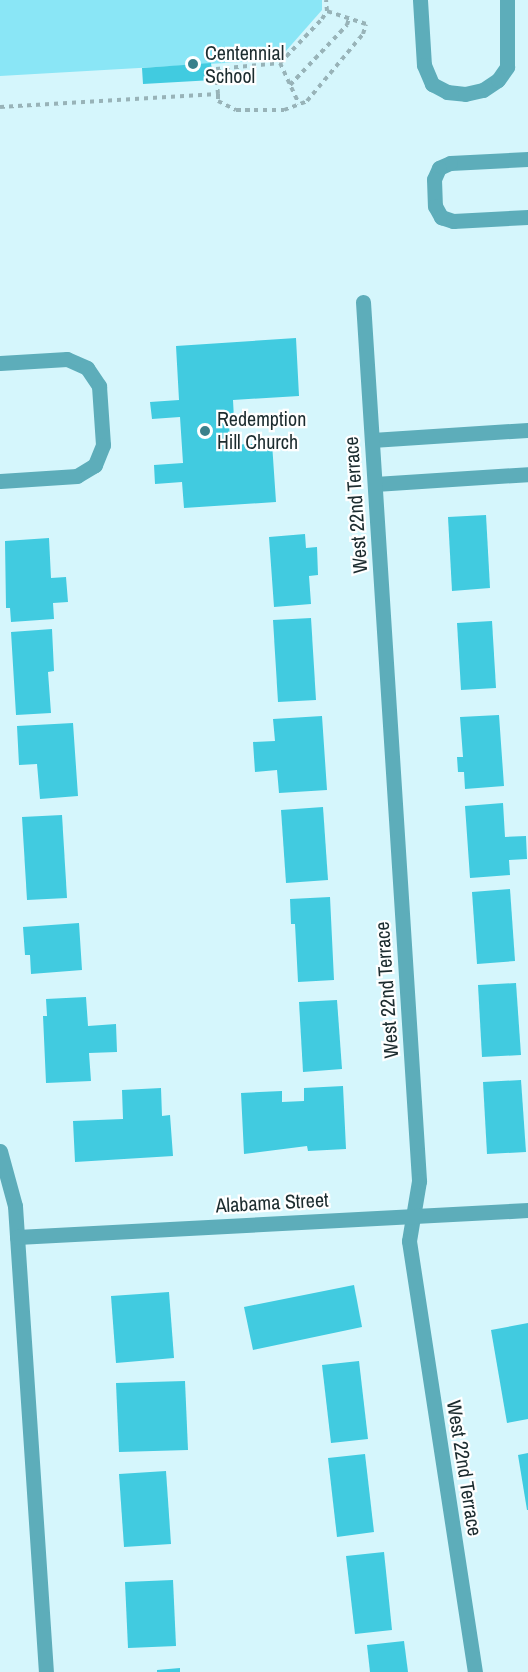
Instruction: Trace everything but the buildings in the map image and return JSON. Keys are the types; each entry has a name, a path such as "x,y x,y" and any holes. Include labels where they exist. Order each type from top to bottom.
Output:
{"street":[{"path":"420,0 424,65 432,84 447,92 465,94 490,85 507,67 507,0"},
{"path":"528,159 450,164 439,168 434,179 435,206 441,217 453,221 528,217"},
{"name":"West 22nd Terrace","path":"363,302 419,1181 411,1249 475,1672"},
{"path":"0,363 67,359 87,368 99,386 103,445 95,465 77,476 0,481"},
{"path":"372,440 528,430"},
{"path":"375,484 528,474"},
{"path":"0,1150 15,1206 46,1672"},
{"name":"Alabama Street","path":"17,1237 528,1210"}],"path":[{"path":"326,0 327,11 280,63 216,69 218,101 236,110 284,110 307,101 363,34 366,24 327,11"},
{"path":"290,85 340,33 349,18"},
{"path":"280,63 299,104"},
{"path":"0,107 218,94"}],"shaded area":[{"path":"0,0 322,0 322,10 278,60 0,76"}],"place":[{"name":"Centennial School","path":"193,64"},
{"name":"Redemption Hill Church","path":"205,431"}]}
